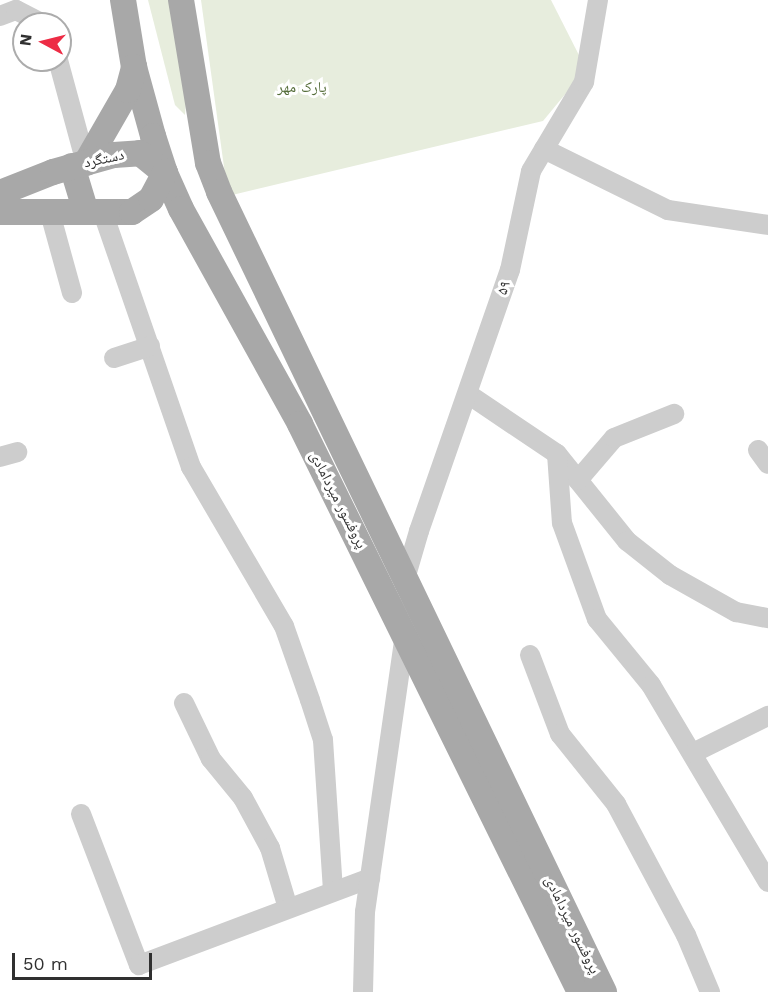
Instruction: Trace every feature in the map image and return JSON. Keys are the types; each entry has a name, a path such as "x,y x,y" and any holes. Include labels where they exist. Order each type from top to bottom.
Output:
{"main road":[{"name":"پروفسور میردامادی","path":"123,0 134,67 165,173 193,229 300,424 580,992"},
{"name":"پروفسور میردامادی","path":"181,0 208,163 219,192 604,992"},
{"path":"94,212 79,165 128,90 134,67"},
{"name":"دستگرد","path":"0,193 114,155 140,153 165,173"},
{"path":"132,212 151,199 165,173 208,163"},
{"path":"0,212 158,214 193,229"}],"street":[{"name":"۵۹","path":"405,579 419,531 510,270 531,171 584,82 598,0"},
{"path":"0,16 16,10 20,12"},
{"path":"60,72 79,165"},
{"path":"543,149 668,210 768,225"},
{"path":"94,212 150,346 191,467 284,626 323,740 333,891"},
{"path":"50,213 72,293"},
{"path":"114,358 150,346"},
{"path":"468,394 557,454 627,541 670,575 736,612 768,618"},
{"path":"578,480 614,438 674,414"},
{"path":"557,454 562,523 597,619 651,685 768,882"},
{"path":"363,992 365,912 405,633"},
{"path":"530,655 560,734 616,804 686,935 711,992"},
{"path":"184,702 210,759 243,798 270,848 288,908"},
{"path":"693,753 768,716"},
{"path":"81,814 139,965 370,878"}],"green space":[{"path":"148,0 170,0 186,102 185,115 175,105"},
{"name":"پارک مهر","path":"201,0 551,0 586,69 543,121 228,196"}]}
